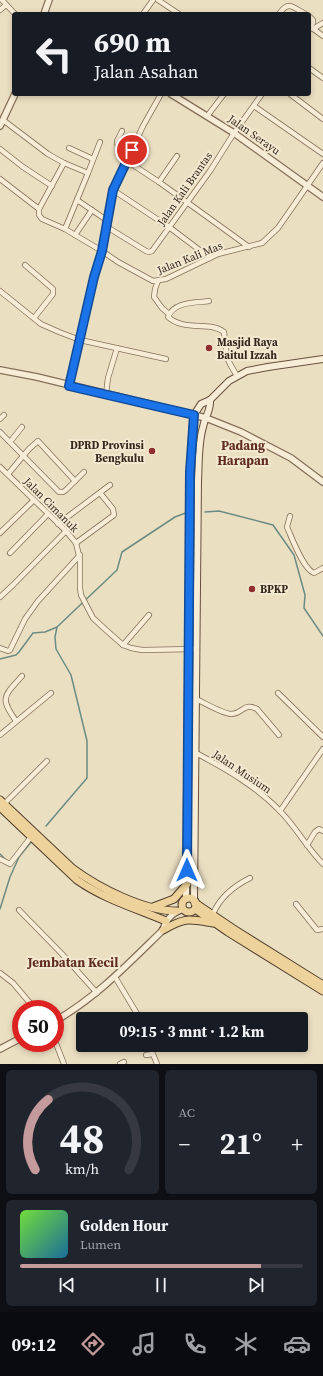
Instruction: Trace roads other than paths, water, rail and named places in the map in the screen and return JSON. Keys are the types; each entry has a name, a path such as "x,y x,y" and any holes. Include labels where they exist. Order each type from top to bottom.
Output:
{"main road":[{"path":"180,910 186,899 190,472 194,415 201,404 210,400 219,390 237,376 247,371 323,359"},
{"path":"1,807 72,868 105,889 133,901 160,910 180,910 190,912 195,904 196,649 199,458 200,439 206,418 211,409 210,400"},
{"path":"190,545 197,545"},
{"path":"188,750 196,753"},
{"path":"1,807 76,880 102,896 166,921"},
{"path":"153,907 174,899 186,884"},
{"path":"186,899 191,898 195,904 215,923 323,991"},
{"path":"195,904 323,984"},
{"path":"164,930 183,920 190,919 215,923"}],"street":[{"path":"2,0 14,12"},
{"path":"45,12 49,0"},
{"path":"144,12 153,0"},
{"path":"158,0 176,12"},
{"path":"0,10 6,5"},
{"path":"280,12 284,7 290,6 301,12"},
{"path":"311,17 312,27 323,36"},
{"path":"312,27 323,22"},
{"path":"311,69 323,78"},
{"path":"0,126 14,96"},
{"path":"69,386 94,277 102,251 113,190 143,126 160,96"},
{"name":"Jalan Serayu","path":"174,96 234,133 307,184 323,197"},
{"path":"208,116 223,96"},
{"name":"Jalan Kali Brantas","path":"107,227 146,251 152,251 186,202 210,171 234,133 261,96"},
{"path":"293,96 323,119"},
{"path":"254,106 323,154"},
{"path":"3,120 48,154 64,164 88,173"},
{"path":"118,146 117,141 122,130"},
{"path":"65,229 100,142"},
{"path":"0,148 23,167 52,186"},
{"path":"69,148 93,159"},
{"path":"159,182 177,156"},
{"path":"127,161 159,182 249,247"},
{"name":"Jalan Kali Mas","path":"0,179 39,209 39,215 42,219 65,229 148,279 158,281 181,273 218,254 262,243 278,228 307,184 323,163"},
{"path":"39,209 64,164"},
{"path":"113,190 169,227 210,258"},
{"path":"77,200 108,221"},
{"path":"75,235 92,210"},
{"path":"25,265 54,291 34,318"},
{"path":"158,281 154,297 174,322 216,329 224,332 227,357 237,376"},
{"path":"0,290 41,324 80,340 166,359"},
{"path":"169,314 182,304 209,301"},
{"path":"106,394 108,378 117,348"},
{"path":"0,370 37,377 69,386 206,418 241,432 291,458 323,482"},
{"path":"0,419 4,415"},
{"path":"10,442 22,427"},
{"path":"0,432 59,492 63,492 84,472"},
{"path":"8,474 36,441 39,442 75,481"},
{"name":"Jalan Cimanuk","path":"0,467 66,531 76,543 80,555 81,595 97,622 123,645 131,648 142,650 196,649"},
{"path":"58,524 110,485"},
{"path":"76,543 114,515 113,509 100,493"},
{"path":"0,533 34,500"},
{"path":"10,553 48,514"},
{"path":"290,516 287,527 306,566 313,573 316,573 323,568"},
{"path":"0,597 13,586 66,531"},
{"path":"0,648 8,651 10,650 25,620 38,601 80,555"},
{"path":"123,645 149,615"},
{"path":"16,722 4,706 3,702 7,693 22,676"},
{"path":"0,735 51,693"},
{"path":"278,693 323,737"},
{"path":"196,699 231,714 246,707 252,706 257,709 279,735"},
{"path":"280,811 323,749"},
{"name":"Jalan Musium","path":"196,753 224,768 249,785 280,811 323,864"},
{"path":"1,807 47,761"},
{"path":"307,845 315,832 319,829 323,831"},
{"path":"0,860 10,864 31,837"},
{"path":"213,914 219,901 235,886 250,878"},
{"path":"296,904 316,930 323,929"},
{"path":"19,910 62,954 97,993"},
{"path":"64,1015 97,993 115,977 164,930 166,921 180,910"},
{"path":"0,972 13,983 27,1000"},
{"path":"115,977 136,1012"},
{"path":"0,1049 12,1043"},
{"path":"59,1052 64,1064"},
{"path":"146,1055 153,1054 157,1064"}],"waterway":[{"path":"205,512 219,511 273,525 294,555 305,595 304,608 323,636"},
{"path":"46,826 87,778 87,741 71,675 56,649 55,637 57,627 117,570 122,552 175,517 188,512"},
{"path":"0,659 16,655 33,633 45,632 57,627"},
{"path":"0,909 10,877 19,857 32,841"},
{"path":"0,854 5,859"}],"place":[{"name":"Masjid Raya Baitul Izzah","path":"209,348"},
{"name":"DPRD Provinsi Bengkulu","path":"152,451"},
{"name":"BPKP","path":"252,589"}],"district":[{"name":"Padang Harapan","path":"243,452"},
{"name":"Jembatan Kecil","path":"73,962"}]}
